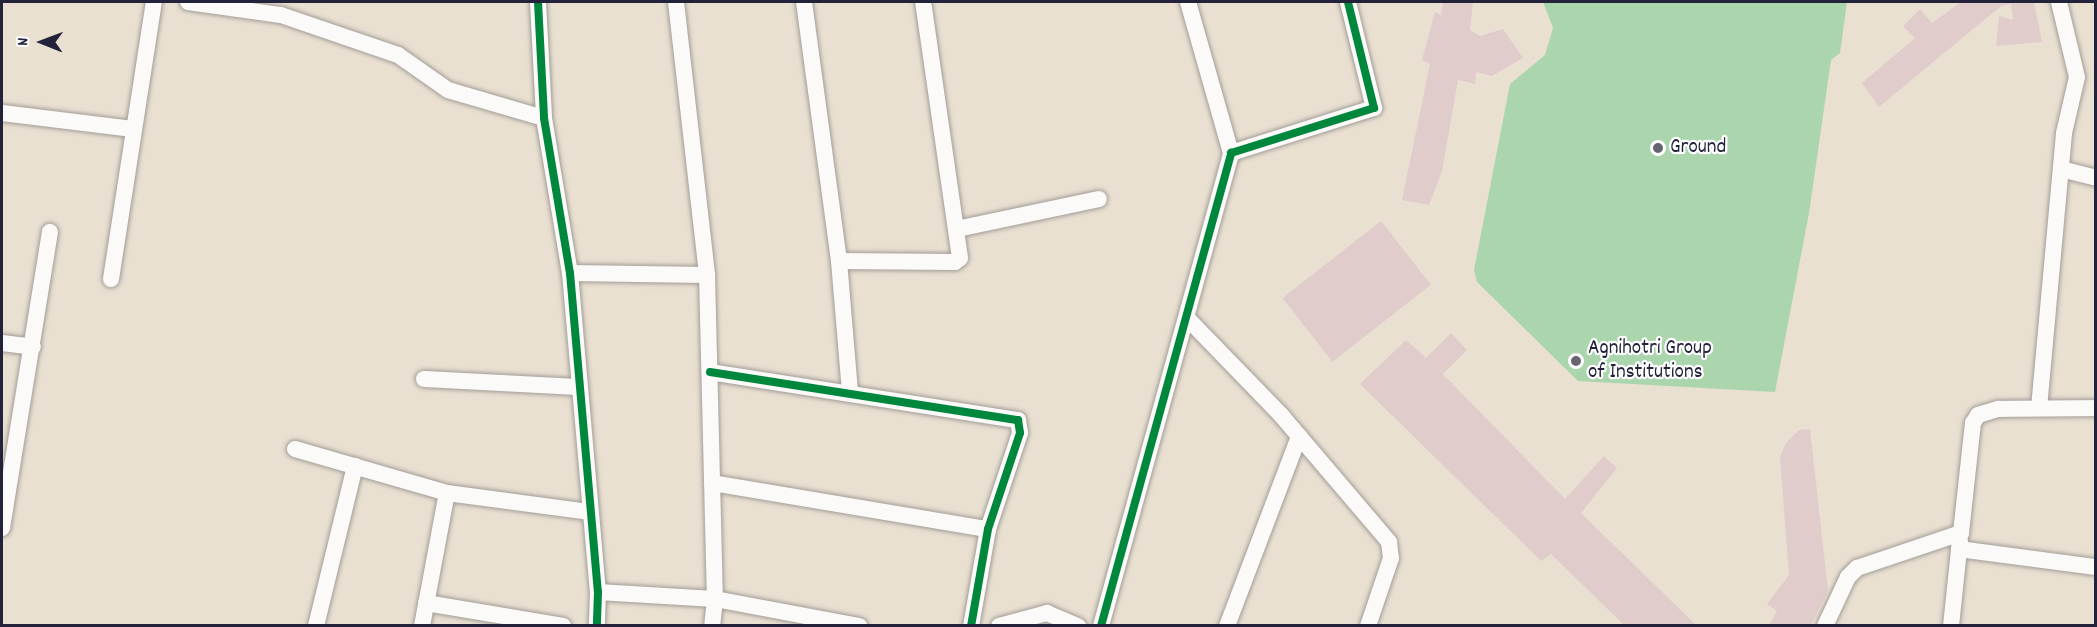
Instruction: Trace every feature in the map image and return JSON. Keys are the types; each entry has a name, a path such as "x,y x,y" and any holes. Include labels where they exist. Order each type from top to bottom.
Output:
{"street":[{"path":"111,279 154,2"},
{"path":"188,2 281,15 398,55 448,90 544,118"},
{"path":"537,2 544,118 570,273 589,512 598,592 597,626"},
{"path":"676,2 707,275 715,599 712,626"},
{"path":"804,2 839,261 849,393"},
{"path":"839,261 958,261 957,228 923,2"},
{"path":"1101,626 1231,153 1188,2"},
{"path":"1231,153 1374,108 1348,2"},
{"path":"2039,408 2061,169 2077,68 2058,2"},
{"path":"2,113 133,129"},
{"path":"2061,169 2096,178"},
{"path":"957,228 1099,199"},
{"path":"2,528 50,232"},
{"path":"570,273 707,275"},
{"path":"1187,318 1299,436 1389,542 1391,558 1368,626"},
{"path":"2,343 33,347"},
{"path":"710,372 1018,420 1020,433 988,529 971,626"},
{"path":"424,379 579,387"},
{"path":"1951,626 1973,423 1978,415 1998,409 2096,408"},
{"path":"1227,626 1299,436"},
{"path":"295,449 447,493 589,512"},
{"path":"316,626 355,466"},
{"path":"711,483 988,529"},
{"path":"422,626 447,493"},
{"path":"1825,626 1848,577 1857,568 1960,541 2096,567"},
{"path":"598,592 715,599 859,626"},
{"path":"426,603 563,626"},
{"path":"999,626 1047,613 1078,626"}],"green space":[{"name":"Ground","path":"1543,2 1847,2 1840,53 1831,60 1809,213 1775,392 1578,381 1477,282 1474,270 1510,84 1545,55 1553,28"}],"building":[{"path":"1443,2 1473,2 1470,30 1480,36 1503,29 1523,58 1492,76 1476,72 1475,84 1458,80 1442,171 1429,205 1402,200 1430,64 1422,60 1435,12 1441,15"},
{"path":"1961,2 2034,2 2042,42 1996,46 1999,16 2013,20 2011,4 2001,6 1879,107 1862,83 1915,38 1903,26 1920,9 1932,23"},
{"path":"1381,221 1431,285 1332,362 1282,298"},
{"path":"1451,333 1467,350 1443,374 1565,499 1604,456 1617,468 1581,513 1697,626 1625,626 1551,554 1541,561 1360,384 1406,340 1426,358"},
{"path":"1810,429 1828,591 1810,626 1769,626 1777,611 1767,604 1789,575 1780,457 1786,443 1799,430"}],"cycle path":[{"path":"538,2 544,118 570,273 598,592 597,626"},
{"path":"1101,626 1231,153 1374,108 1348,2"},
{"path":"710,372 1018,420 1020,433 988,529 971,626"}],"place":[{"name":"Ground","path":"1658,148"},
{"name":"Agnihotri Group of Institutions","path":"1576,361"}]}
